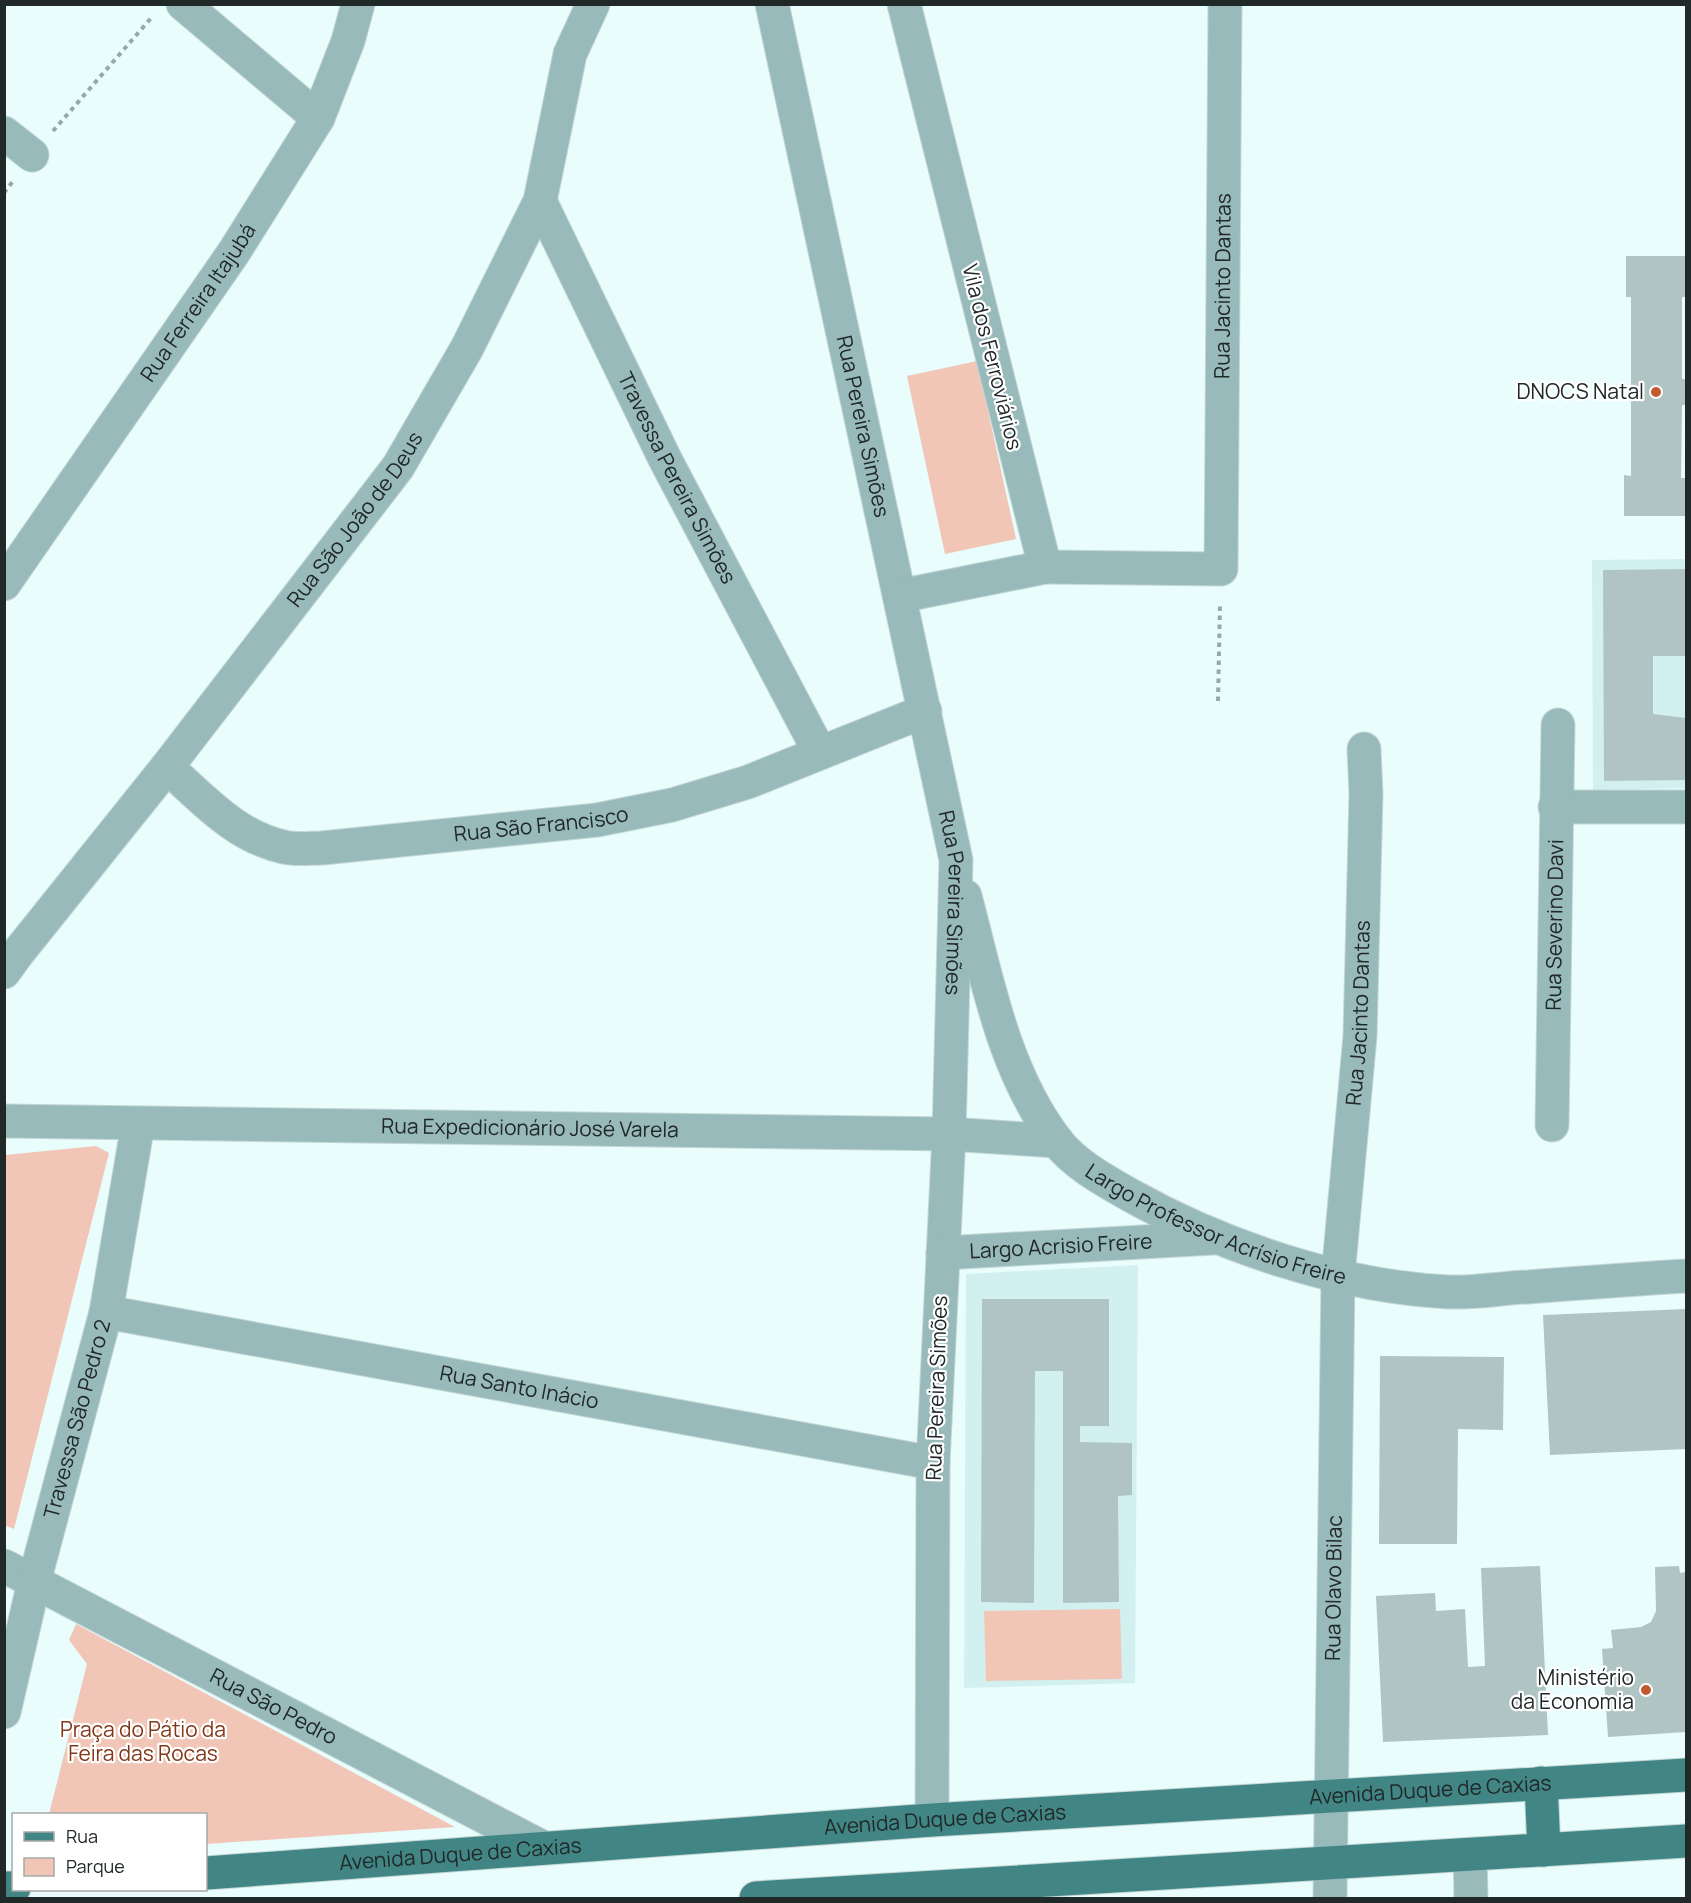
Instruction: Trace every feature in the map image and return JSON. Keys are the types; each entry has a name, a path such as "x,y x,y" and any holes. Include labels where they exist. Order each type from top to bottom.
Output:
{"main road":[{"name":"Avenida Duque de Caxias","path":"207,1873 932,1820 1686,1775"},
{"path":"1541,1783 1544,1850"},
{"path":"756,1899 1686,1841"}],"street":[{"name":"Rua Ferreira Itajubá","path":"4,584 234,252 318,118 348,41 358,4"},
{"name":"Rua São João de Deus","path":"4,972 16,954 167,767 398,467 467,348 540,201 555,118 570,54 593,4"},
{"name":"Rua Pereira Simões","path":"772,4 956,860 949,1134 933,1463 932,1820"},
{"name":"Vila dos Ferroviários","path":"904,4 1045,567"},
{"name":"Rua Jacinto Dantas","path":"1221,569 1225,4"},
{"path":"169,9 318,118"},
{"path":"4,133 32,155"},
{"name":"Travessa Pereira Simões","path":"540,201 665,459 820,753"},
{"path":"900,596 1045,567 1221,569"},
{"name":"Rua São Francisco","path":"167,767 234,826 261,841 287,848 322,848 597,820 672,806 748,782 925,711"},
{"name":"Rua Severino Davi","path":"1552,1125 1558,725"},
{"name":"Rua Jacinto Dantas","path":"1338,1276 1360,1036 1366,794 1364,749"},
{"path":"1555,807 1686,807"},
{"name":"Largo Professor Acrísio Freire","path":"956,860 994,1003 1011,1056 1031,1101 1057,1141 1079,1162 1110,1184 1217,1238 1338,1276 1390,1285 1450,1292 1686,1276"},
{"name":"Rua Expedicionário José Varela","path":"4,1121 949,1134 1057,1141"},
{"name":"Travessa São Pedro 2","path":"4,1712 34,1582 106,1312 138,1124"},
{"name":"Largo Acrisio Freire","path":"943,1253 1217,1238"},
{"name":"Rua Olavo Bilac","path":"1330,1899 1338,1276"},
{"name":"Rua Santo Inácio","path":"106,1312 933,1463"},
{"name":"Rua São Pedro","path":"4,1566 544,1848"},
{"path":"1470,1855 1471,1899"}],"path":[{"path":"4,193 32,155 169,9"},
{"path":"1218,700 1221,569"}],"shaded area":[{"path":"1686,559 1686,788 1593,790 1592,560"},
{"path":"1138,1265 1135,1683 964,1688 966,1274"}],"green space":[{"path":"977,361 1016,539 945,554 907,376"},
{"path":"96,1146 109,1153 14,1529 4,1525 5,1155"},
{"path":"1120,1609 1122,1679 986,1681 984,1611"},
{"name":"Praça do Pátio da Feira das Rocas","path":"76,1624 455,1827 207,1844 207,1813 49,1813 87,1664 69,1640"}],"building":[{"name":"DNOCS Natal","path":"1626,256 1686,256 1686,297 1682,297 1682,379 1686,379 1686,405 1682,405 1681,478 1686,478 1686,516 1624,516 1624,475 1631,476 1631,297 1626,297"},
{"path":"1686,569 1686,656 1653,656 1653,714 1686,718 1686,780 1604,781 1603,570"},
{"path":"982,1299 1109,1299 1109,1426 1080,1426 1080,1442 1132,1443 1132,1495 1118,1496 1119,1602 1063,1603 1063,1371 1035,1371 1034,1603 981,1602"},
{"path":"1686,1309 1686,1449 1550,1455 1543,1315"},
{"path":"1380,1356 1504,1357 1503,1430 1458,1429 1457,1544 1379,1544"},
{"path":"1540,1566 1548,1735 1383,1742 1376,1596 1435,1593 1436,1611 1465,1609 1468,1667 1485,1666 1481,1568"},
{"name":"Ministério da Economia","path":"1679,1566 1680,1573 1686,1572 1686,1732 1608,1737 1602,1649 1613,1648 1611,1630 1641,1627 1651,1622 1656,1611 1655,1567"}],"place":[{"name":"DNOCS Natal","path":"1656,392"},
{"name":"Ministério da Economia","path":"1646,1690"}]}
